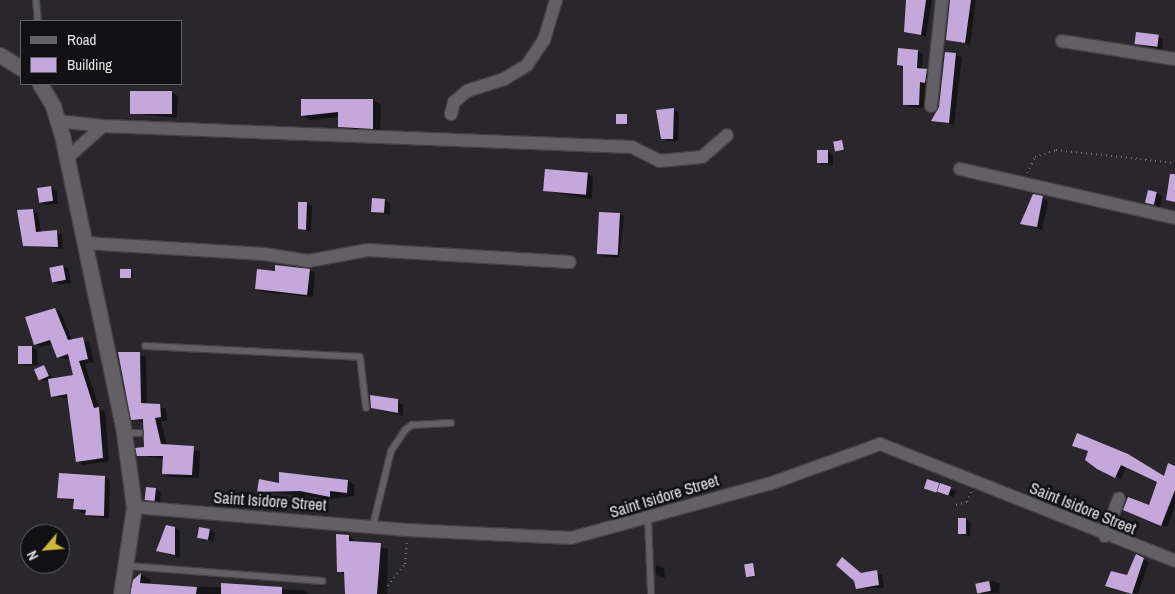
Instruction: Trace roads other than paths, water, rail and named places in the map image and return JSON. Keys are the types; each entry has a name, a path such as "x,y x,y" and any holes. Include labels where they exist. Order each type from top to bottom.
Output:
{"street":[{"path":"450,114 454,102 467,91 504,79 527,65 544,40 556,0"},
{"path":"931,106 942,0"},
{"path":"1062,42 1175,59"},
{"path":"0,55 20,67"},
{"path":"43,85 58,121 67,158 124,433 134,508 128,566 120,594"},
{"path":"58,121 103,126 632,147 659,161 702,157 727,135"},
{"path":"67,158 103,126"},
{"path":"960,169 1023,181 1175,218"},
{"path":"84,243 264,254 308,261 368,250 570,262"},
{"name":"Saint Isidore Street","path":"134,508 407,530 571,538 769,484 873,444 889,445 1105,536 1175,561"},
{"path":"1105,536 1119,498"}],"lane":[{"path":"36,0 38,20"},
{"path":"144,346 360,356 366,408"},
{"path":"374,526 391,451 405,430 412,425 451,422"},
{"path":"124,433 140,433"},
{"path":"648,518 651,594"},
{"path":"128,566 322,581"}]}
